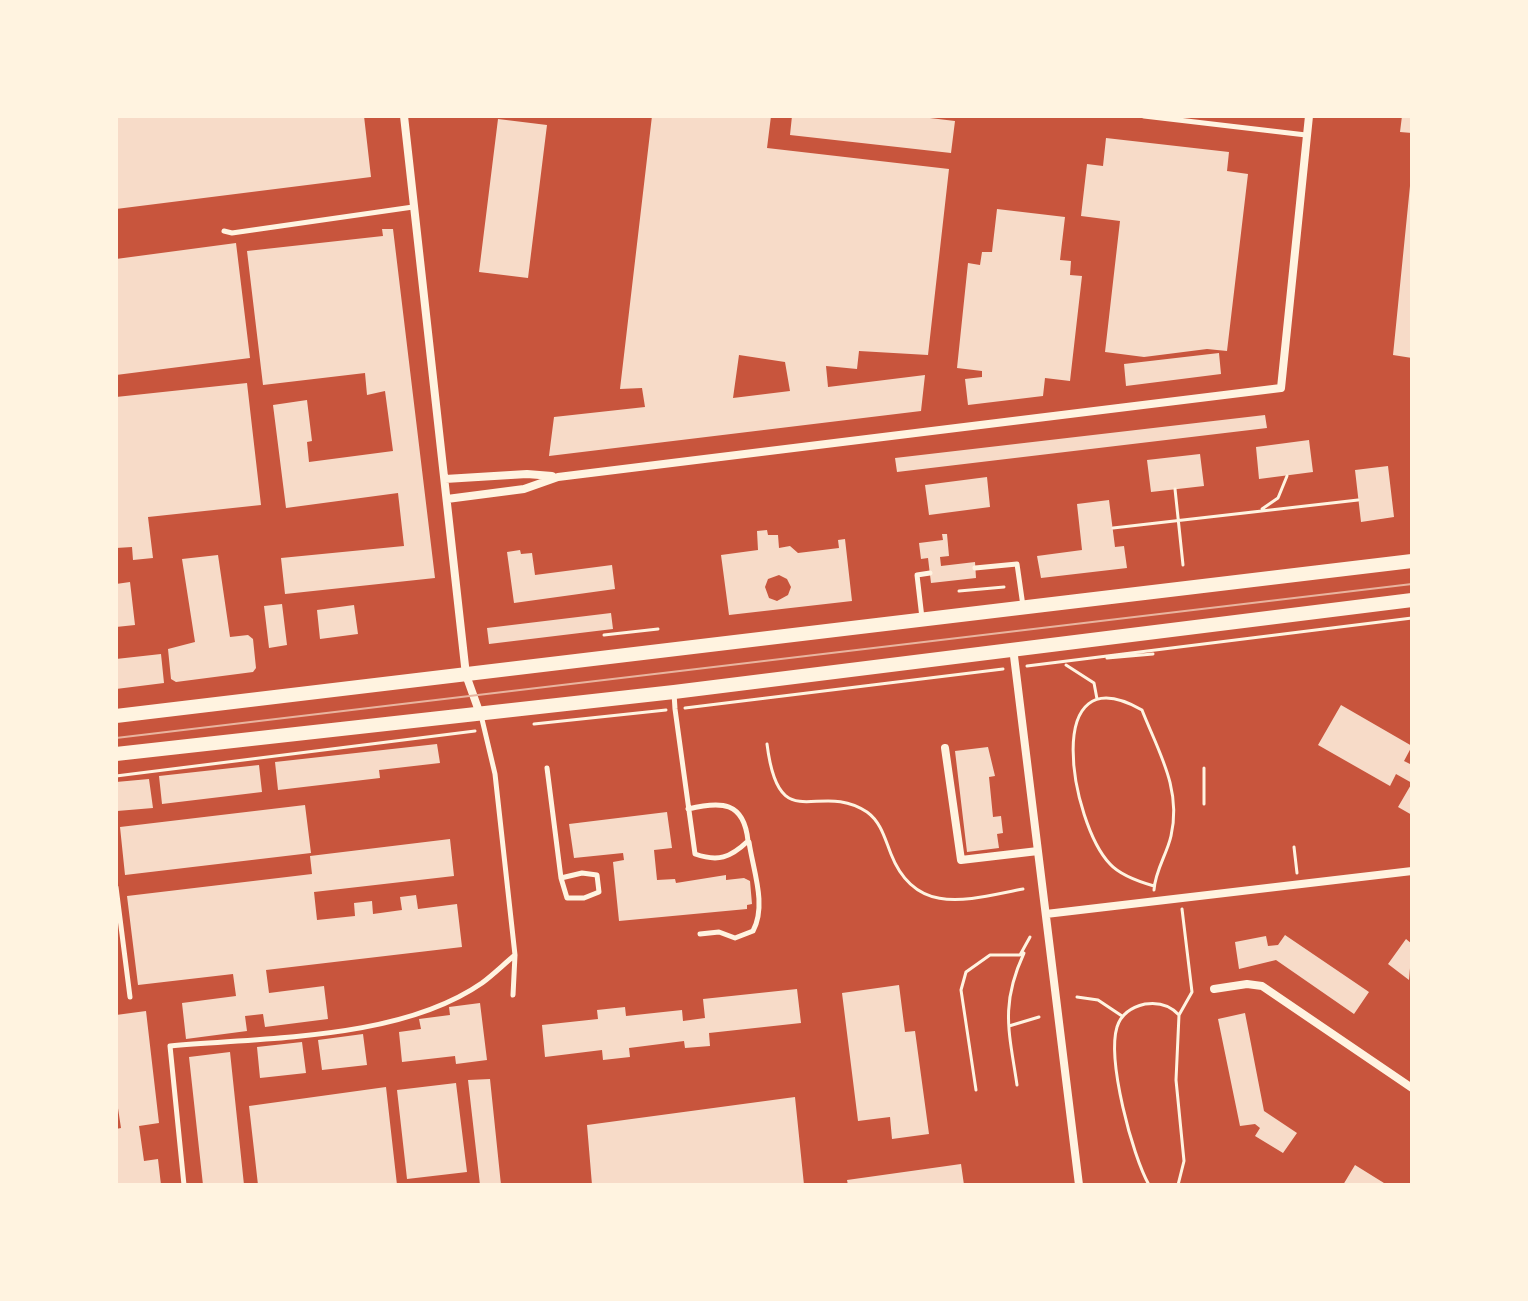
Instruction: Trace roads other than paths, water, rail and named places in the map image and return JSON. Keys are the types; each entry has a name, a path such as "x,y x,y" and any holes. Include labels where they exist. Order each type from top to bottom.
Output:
{"main road":[{"path":"116,716 1412,561"},
{"path":"116,754 674,692 1412,600"}],"street":[{"path":"404,116 466,675 480,714"},
{"path":"447,499 524,489 558,477 1281,388 1309,116"},
{"path":"445,479 527,474 558,477"},
{"path":"1013,648 1079,1185"},
{"path":"945,748 961,860 1038,851"},
{"path":"1046,914 1412,871"},
{"path":"1214,989 1255,984 1262,986 1412,1088"}],"lane":[{"path":"1144,116 1307,135"},
{"path":"224,234 414,207"},
{"path":"975,568 1017,564 1023,607"},
{"path":"923,619 917,575 930,573"},
{"path":"674,692 695,854 715,861 736,853 748,841"},
{"path":"480,714 495,774 515,955 513,995"},
{"path":"547,768 561,878 567,898 584,898 599,892 597,875 582,873 561,878"},
{"path":"688,809 718,802 735,810 747,826 759,907 753,931 735,938 719,932 700,934"},
{"path":"116,887 130,997"},
{"path":"184,1185 170,1046 357,1028 428,1009 480,984 515,955"}],"tram line":[{"path":"116,738 1412,584"}]}
